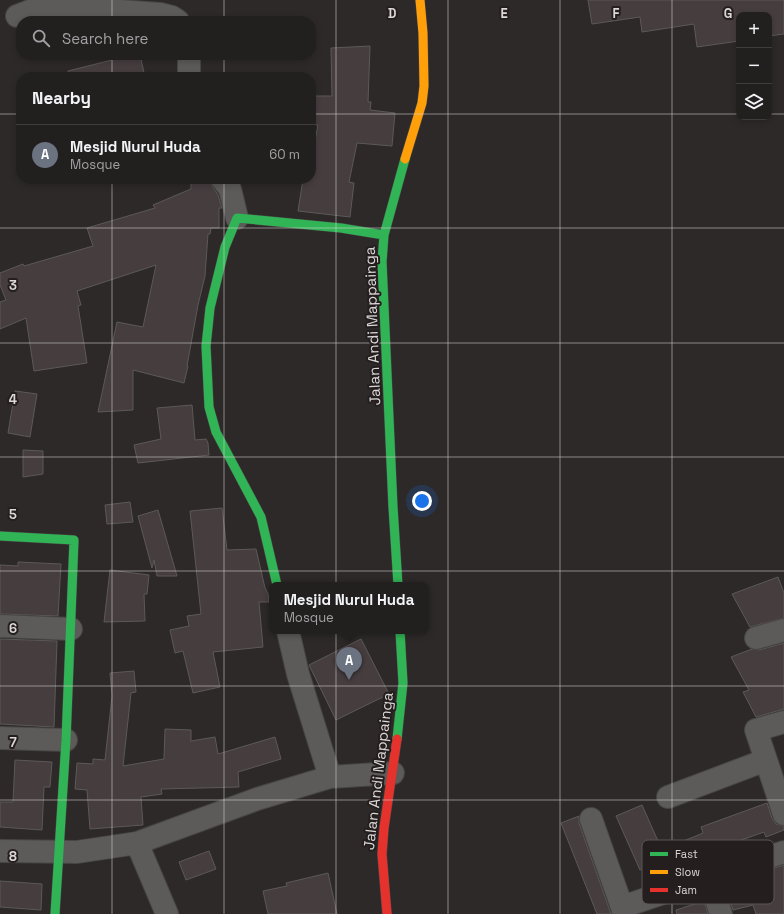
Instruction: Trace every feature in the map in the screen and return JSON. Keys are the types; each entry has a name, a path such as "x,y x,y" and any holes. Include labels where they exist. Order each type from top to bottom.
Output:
{"street":[{"name":"Jalan Andi Mappainga","path":"398,582 382,262 384,235 399,177 422,103 424,86 424,47 420,0"},
{"path":"17,16 35,9 52,6 160,14 168,16"},
{"path":"189,60 189,72"},
{"path":"226,184 230,189 237,218 225,247 210,308 206,346 209,406 216,432 261,517 276,582"},
{"path":"237,218 341,228 384,235"},
{"path":"0,536 74,540 66,740 55,914"},
{"path":"0,626 71,629"},
{"path":"756,638 784,630"},
{"path":"289,634 298,674 330,777"},
{"name":"Jalan Andi Mappainga","path":"387,914 382,854 403,683 400,634"},
{"path":"784,722 756,730 784,814"},
{"path":"0,738 66,740"},
{"path":"668,797 766,760"},
{"path":"0,851 77,852 137,843 257,799 330,777 393,773"},
{"path":"591,820 623,910 642,903"},
{"path":"137,843 167,914"},
{"path":"774,855 784,852"},
{"path":"718,904 721,914"}],"building":[{"path":"588,0 784,0 784,34 772,36 772,12 736,12 736,41 697,47 694,24 642,32 640,17 592,24"},
{"path":"370,46 368,102 371,102 370,110 395,113 392,146 357,143 349,182 354,183 350,217 298,211 302,184 316,184 316,136 318,125 316,125 316,96 332,96 331,48"},
{"path":"112,60 141,60 144,72 68,72"},
{"path":"191,184 211,184 218,195 222,208 219,208 219,228 211,228 210,234 208,234 205,276 198,305 184,383 133,370 133,410 98,412 117,322 143,327 156,265 77,291 81,305 78,306 87,363 34,371 26,318 0,329 0,302 6,300 0,285 0,273 23,264 24,266 93,246 87,228 155,208 153,205 191,189"},
{"path":"15,391 37,394 30,437 8,433"},
{"path":"192,405 195,440 206,439 208,443 209,455 138,463 134,445 161,439 157,408"},
{"path":"23,450 43,451 43,474 23,477"},
{"path":"130,502 133,522 107,524 105,505"},
{"path":"222,508 227,550 256,549 269,602 259,602 263,647 213,652 220,687 193,693 183,651 175,653 170,630 189,626 187,616 201,614 190,511"},
{"path":"158,510 177,576 157,576 154,560 152,568 138,516"},
{"path":"18,562 61,564 58,616 0,614 0,565 18,566"},
{"path":"110,570 149,575 147,594 144,594 145,621 104,622"},
{"path":"778,577 784,593 784,618 750,627 732,594"},
{"path":"0,639 57,641 54,727 0,724"},
{"path":"361,639 389,694 336,720 309,665"},
{"path":"784,643 784,709 756,717 743,692 749,690 731,657 752,649 759,650"},
{"path":"134,671 136,692 131,693 123,766 164,759 165,729 191,730 191,741 215,737 218,754 275,737 281,759 238,772 239,787 161,789 162,794 141,797 143,825 90,829 87,790 75,789 77,763 93,764 93,759 105,760 112,696 110,673"},
{"path":"15,760 52,762 50,787 44,787 42,830 0,827 0,802 13,802"},
{"path":"767,803 772,818 776,824 784,826 784,830 766,837 764,832 741,840 686,840 703,833 701,827"},
{"path":"642,805 658,840 642,840 642,869 640,870 616,816"},
{"path":"579,816 579,823 611,914 597,914 561,823"},
{"path":"209,851 216,869 186,880 179,862"},
{"path":"784,865 784,914 756,914 753,905 733,910 731,904 774,904 774,868"},
{"path":"328,873 337,914 268,914 263,891 287,886 286,883"},
{"path":"0,881 42,884 41,910 0,907"},
{"path":"695,904 705,904 708,914 677,914 676,910"}],"traffic: fast":[{"path":"398,582 382,262 384,235 405,159"},
{"path":"276,582 261,517 216,432 209,407 206,346 210,308 225,247 237,218 341,228 384,235"},
{"path":"0,536 74,540 66,740 55,914"},
{"path":"397,739 403,683 400,634"}],"traffic: slow":[{"path":"405,159 422,103 424,86 423,33 420,0"}],"traffic: jam":[{"path":"387,914 382,854 384,828 397,739"}],"place":[{"name":"Mesjid Nurul Huda","path":"349,680"}]}
